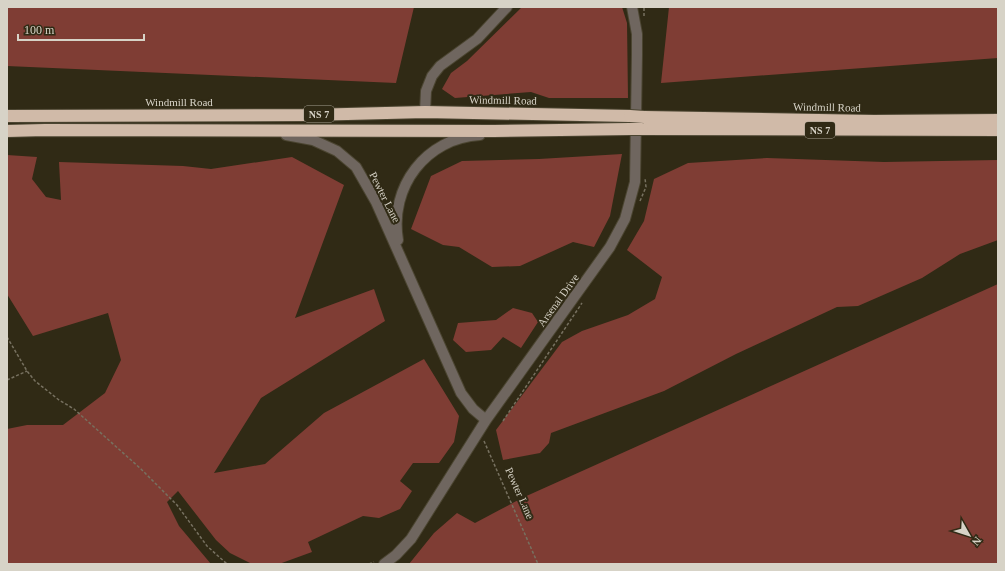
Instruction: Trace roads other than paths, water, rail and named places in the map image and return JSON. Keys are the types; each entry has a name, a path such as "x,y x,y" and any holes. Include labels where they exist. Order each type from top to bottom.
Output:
{"highway":[{"name":"Windmill Road","path":"7,116 426,112 874,121 998,120"},
{"name":"Windmill Road","path":"7,131 630,129 998,130"}],"lane":[{"path":"426,112 426,91 432,76 440,66 478,39 507,7"},
{"name":"Arsenal Drive","path":"384,564 396,555 411,539 480,432 486,420 610,246 625,219 635,182 638,54 632,8"},
{"name":"Pewter Lane","path":"193,130 210,133 281,134 313,140 337,151 356,167 376,202 461,393 473,409 486,420"},
{"name":"Pewter Lane","path":"413,286 398,243 396,228 397,212 403,190 413,172 422,161 438,147 454,139 477,135 550,130"}]}
